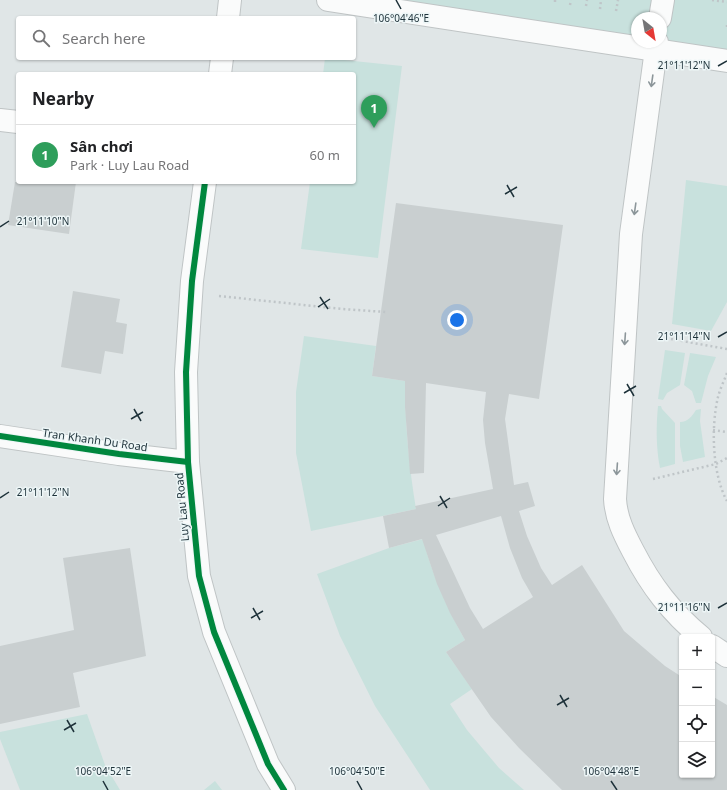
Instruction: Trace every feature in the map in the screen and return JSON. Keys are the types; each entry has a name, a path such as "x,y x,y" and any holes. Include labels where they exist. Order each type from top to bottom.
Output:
{"street":[{"path":"228,16 230,0"},
{"path":"328,0 631,41"},
{"path":"661,12 663,0"},
{"path":"667,47 727,60"},
{"path":"657,48 631,234 615,504 624,536 643,571 669,607 698,634"},
{"path":"220,72 222,60"},
{"path":"0,120 16,122"},
{"name":"Luy Lau Road","path":"205,184 192,281 186,372 188,462 199,576 214,632 268,764 284,790"},
{"name":"Tran Khanh Du Road","path":"0,436 118,454 188,462"},
{"path":"715,648 727,656"}],"path":[{"path":"570,4 571,0"},
{"path":"586,6 587,0"},
{"path":"600,8 601,0"},
{"path":"616,11 618,0"},
{"path":"712,0 727,2"},
{"path":"219,296 342,309 386,312"},
{"path":"671,339 727,349"},
{"path":"727,373 718,396 713,430 716,464 727,501"},
{"path":"713,430 727,432"},
{"path":"653,479 716,464 727,458"}],"green space":[{"path":"328,0 727,0 727,61 642,48 667,48 667,12 631,12 631,46"},
{"path":"325,60 344,60 402,66 378,258 301,249 310,184 356,184 356,72 323,72"},
{"path":"686,180 727,186 727,302 711,331 672,324"},
{"path":"304,336 376,346 372,376 405,381 408,445 416,509 311,531 296,453 296,392"},
{"path":"665,350 685,353 680,385 667,393 663,400 658,399"},
{"path":"690,353 716,357 708,376 701,403 696,403 692,391 684,385"},
{"path":"658,406 661,406 675,423 675,464 660,468 657,437"},
{"path":"701,409 700,421 705,457 683,462 680,446 680,422 688,420 696,410"},
{"path":"423,539 431,566 441,591 465,640 446,652 472,689 450,704 467,730 499,768 524,790 430,790 375,706 340,636 317,574 389,548"},
{"path":"87,714 105,765 120,790 20,790 0,739 0,732"},
{"path":"215,781 222,790 204,790"}],"building":[{"path":"15,182 16,184 76,184 69,234 8,225"},
{"path":"396,203 563,225 539,399 509,394 505,419 514,485 528,482 535,506 519,511 527,536 541,568 552,585 582,565 624,631 665,666 679,675 679,778 715,778 715,698 727,705 727,790 562,790 519,748 491,717 446,652 465,640 450,613 437,584 422,539 389,548 383,516 416,509 415,506 493,489 485,443 483,420 486,392 426,383 424,473 410,474 405,407 405,381 372,376","holes":["501,516 510,548 522,578 533,597 483,629 470,608 436,535"]},
{"path":"73,291 120,299 116,322 127,324 123,354 105,351 101,374 61,367"},
{"path":"130,548 146,656 73,673 80,707 0,724 0,646 74,630 63,558"}],"cycle path":[{"path":"205,184 192,281 186,372 188,462 199,576 214,632 268,764 284,790"},
{"path":"0,436 119,454 188,462"}],"place":[{"name":"Sân chơi","path":"374,128"}]}
